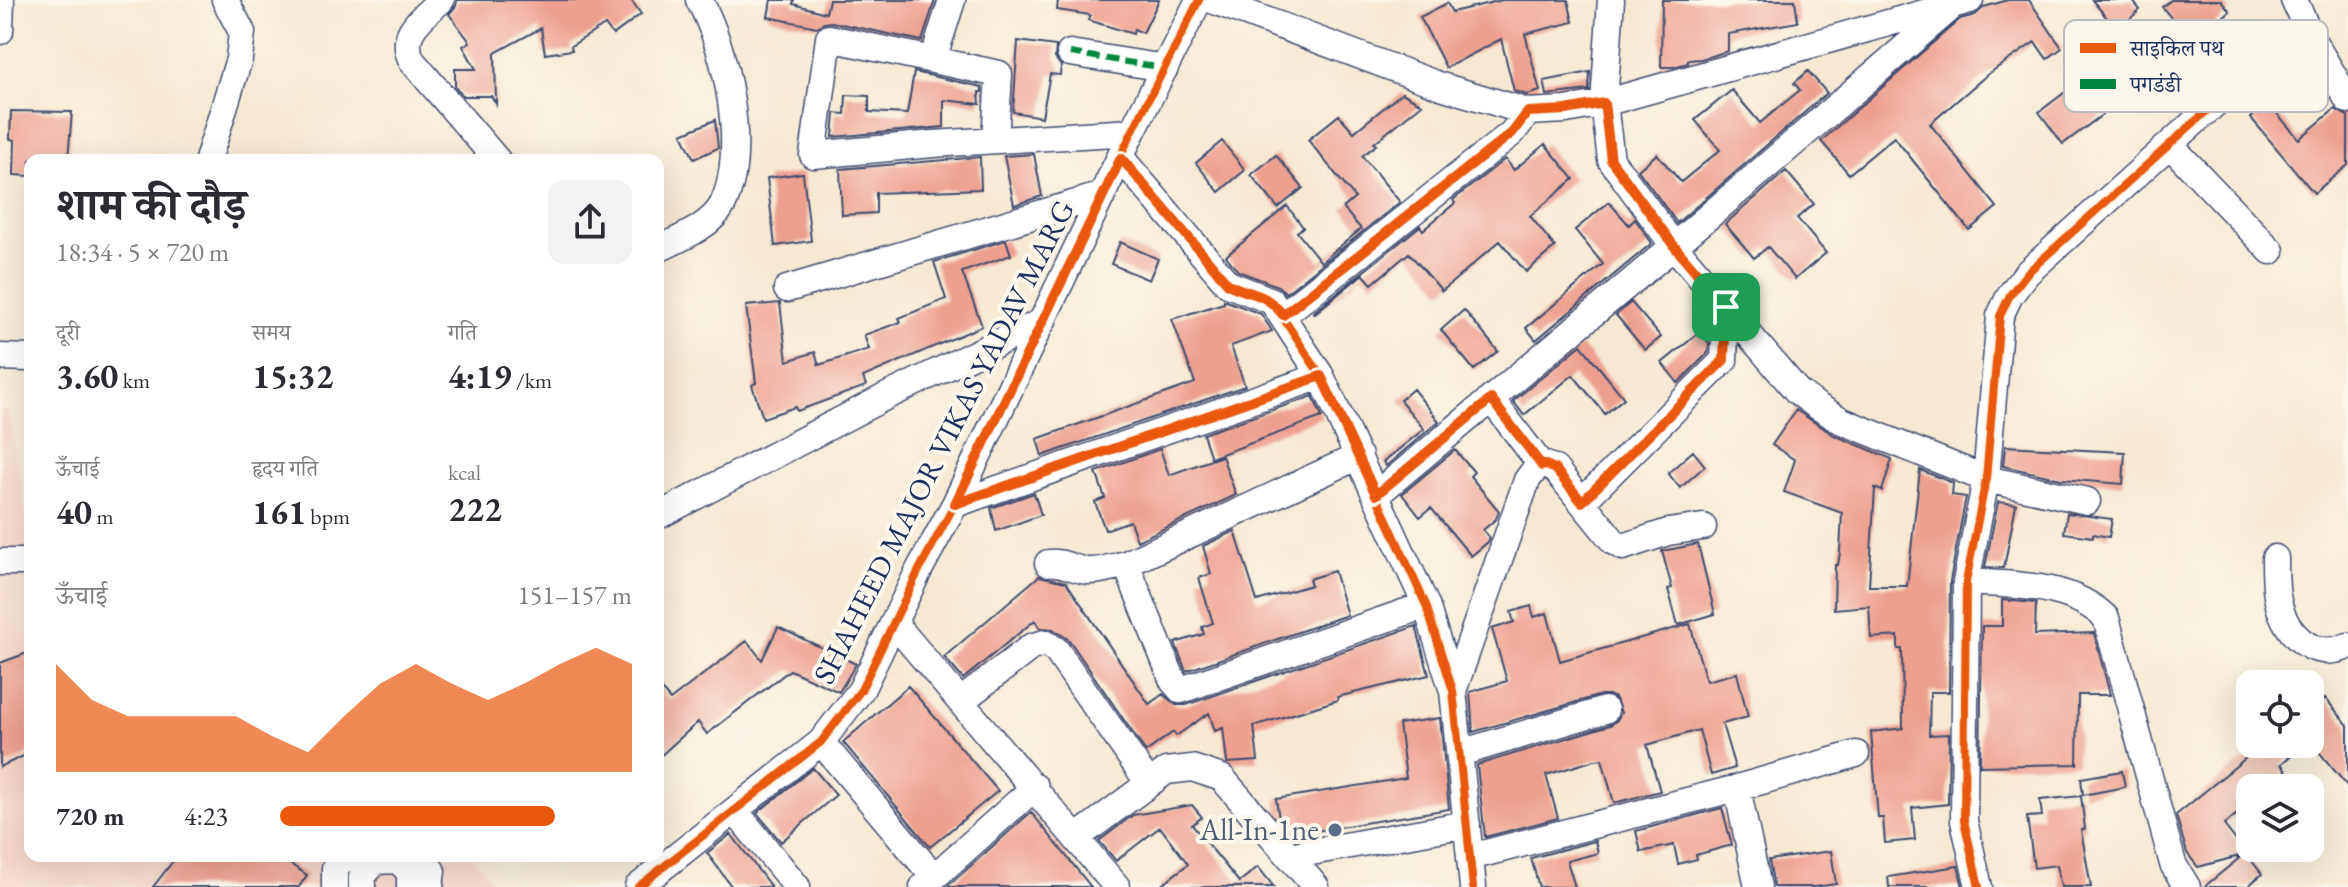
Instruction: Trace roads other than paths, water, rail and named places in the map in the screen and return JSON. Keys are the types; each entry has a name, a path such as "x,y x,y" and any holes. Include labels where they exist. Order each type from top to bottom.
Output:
{"street":[{"path":"0,31 1,0"},
{"path":"210,154 239,59 242,32 225,0"},
{"path":"441,0 407,38 406,49 412,61 492,154"},
{"path":"933,60 952,0"},
{"name":"SHAHEED MAJOR VIKAS YADAV MARG","path":"642,886 821,742 861,690 955,504 1132,132 1199,0"},
{"path":"1212,0 1441,86 1528,112 1566,110 1604,103 1958,2"},
{"path":"1611,0 1604,103 1611,160 1674,246 1797,391 1842,421 1986,479 2087,501"},
{"path":"2294,0 2303,20"},
{"path":"664,246 695,232 723,206 732,167 733,110 721,53 701,1"},
{"path":"1376,495 1674,246 1958,2"},
{"path":"995,140 999,74 829,38 813,155 1132,132"},
{"path":"1070,53 1165,68"},
{"path":"2328,65 2348,100"},
{"path":"1283,315 1512,133 1528,112"},
{"path":"1979,887 1964,821 1966,582 1986,479 2000,316 2010,295 2027,273 2206,112"},
{"path":"2170,145 2271,251"},
{"path":"1121,158 1228,284 1272,301 1321,376 1426,605 1453,691 1473,887"},
{"path":"787,289 1103,195"},
{"path":"1582,502 1724,360 1726,307"},
{"path":"664,513 885,397 1043,321"},
{"path":"0,357 24,358"},
{"path":"955,504 1321,376"},
{"path":"1491,399 1542,466"},
{"path":"1048,563 1057,562 1073,569 1091,571 1126,564 1359,456"},
{"path":"1453,691 1527,480 1536,468 1546,465 1555,469 1614,542 1623,547 1668,532 1703,527"},
{"path":"2275,558 2277,598 2293,633 2318,650 2329,652 2348,646"},
{"path":"0,562 24,562"},
{"path":"1126,564 1173,681 1181,690 1426,605"},
{"path":"1966,582 2039,587 2092,605 2106,618 2173,864 2187,887"},
{"path":"894,623 1117,887"},
{"path":"961,701 1031,647 1045,643 1056,650 1148,782"},
{"path":"1460,753 1605,710"},
{"path":"821,742 928,882 1035,787"},
{"path":"1470,857 1856,754"},
{"path":"1076,838 1166,771 1192,768 1222,778 1316,887"},
{"path":"1737,788 1758,887"},
{"path":"735,811 797,887"},
{"path":"1289,856 1467,824"},
{"path":"362,887 362,877 374,862"},
{"path":"400,862 410,872 410,887"},
{"path":"428,871 454,887"}],"place":[{"name":"All-In-1ne","path":"1335,830"}]}
